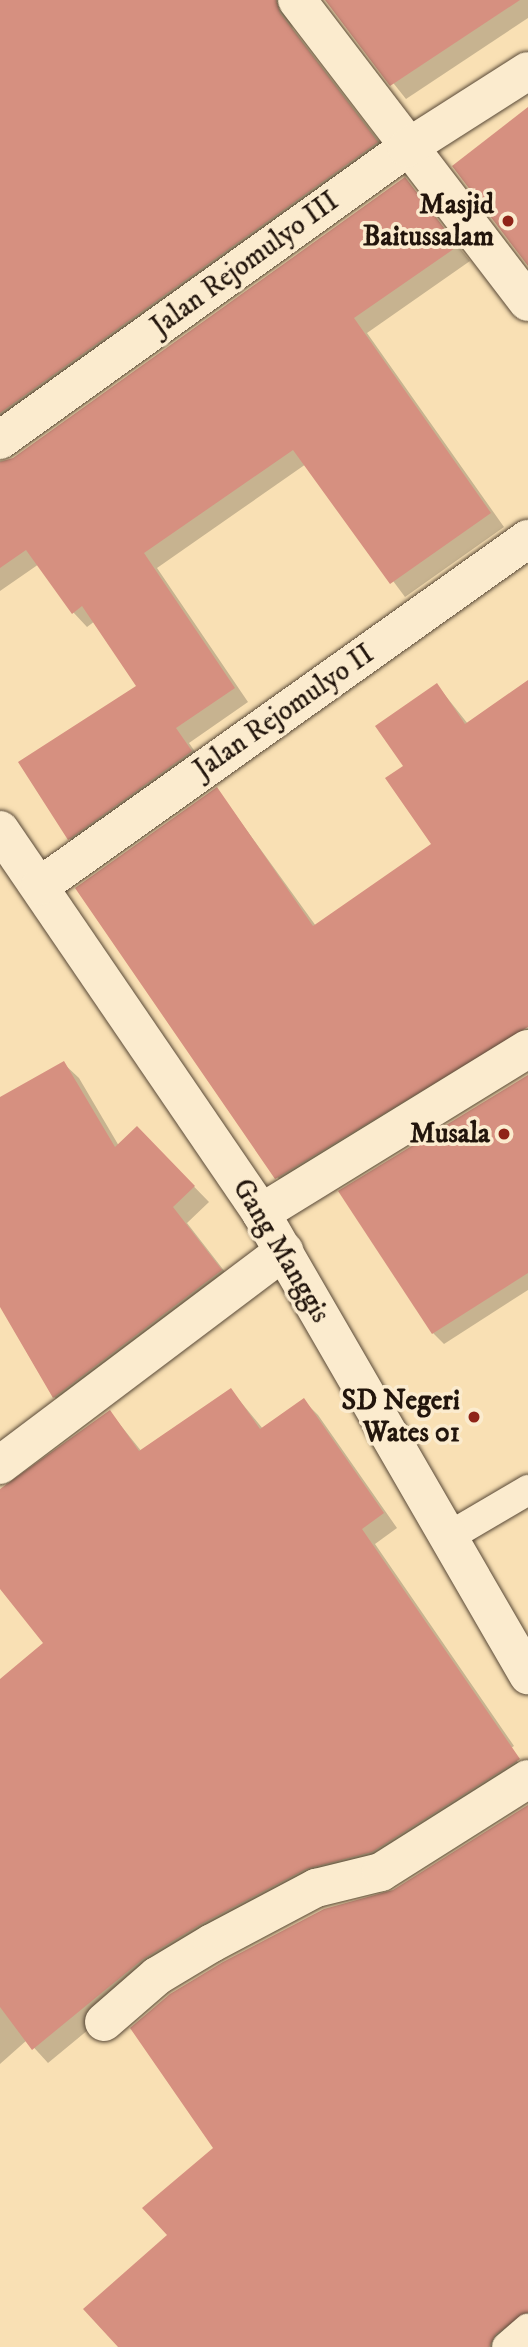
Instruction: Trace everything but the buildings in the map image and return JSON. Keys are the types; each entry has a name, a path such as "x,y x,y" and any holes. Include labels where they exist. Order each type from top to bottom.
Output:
{"street":[{"path":"297,0 407,148 528,302"},
{"name":"Jalan Rejomulyo III","path":"0,440 407,148 528,71"},
{"name":"Jalan Rejomulyo II","path":"40,886 528,539"},
{"name":"Gang Manggis","path":"3,842 40,886 261,1213 528,1675"},
{"path":"261,1213 528,1049"},
{"path":"0,1465 284,1251"},
{"path":"103,2022 157,1976 212,1943 316,1888 381,1872 528,1779"}],"lane":[{"path":"448,1538 528,1490"},
{"path":"507,2347 528,2329"}],"place":[{"name":"Masjid Baitussalam","path":"508,221"},
{"name":"Musala","path":"504,1134"},
{"name":"SD Negeri Wates 01","path":"474,1417"}]}
